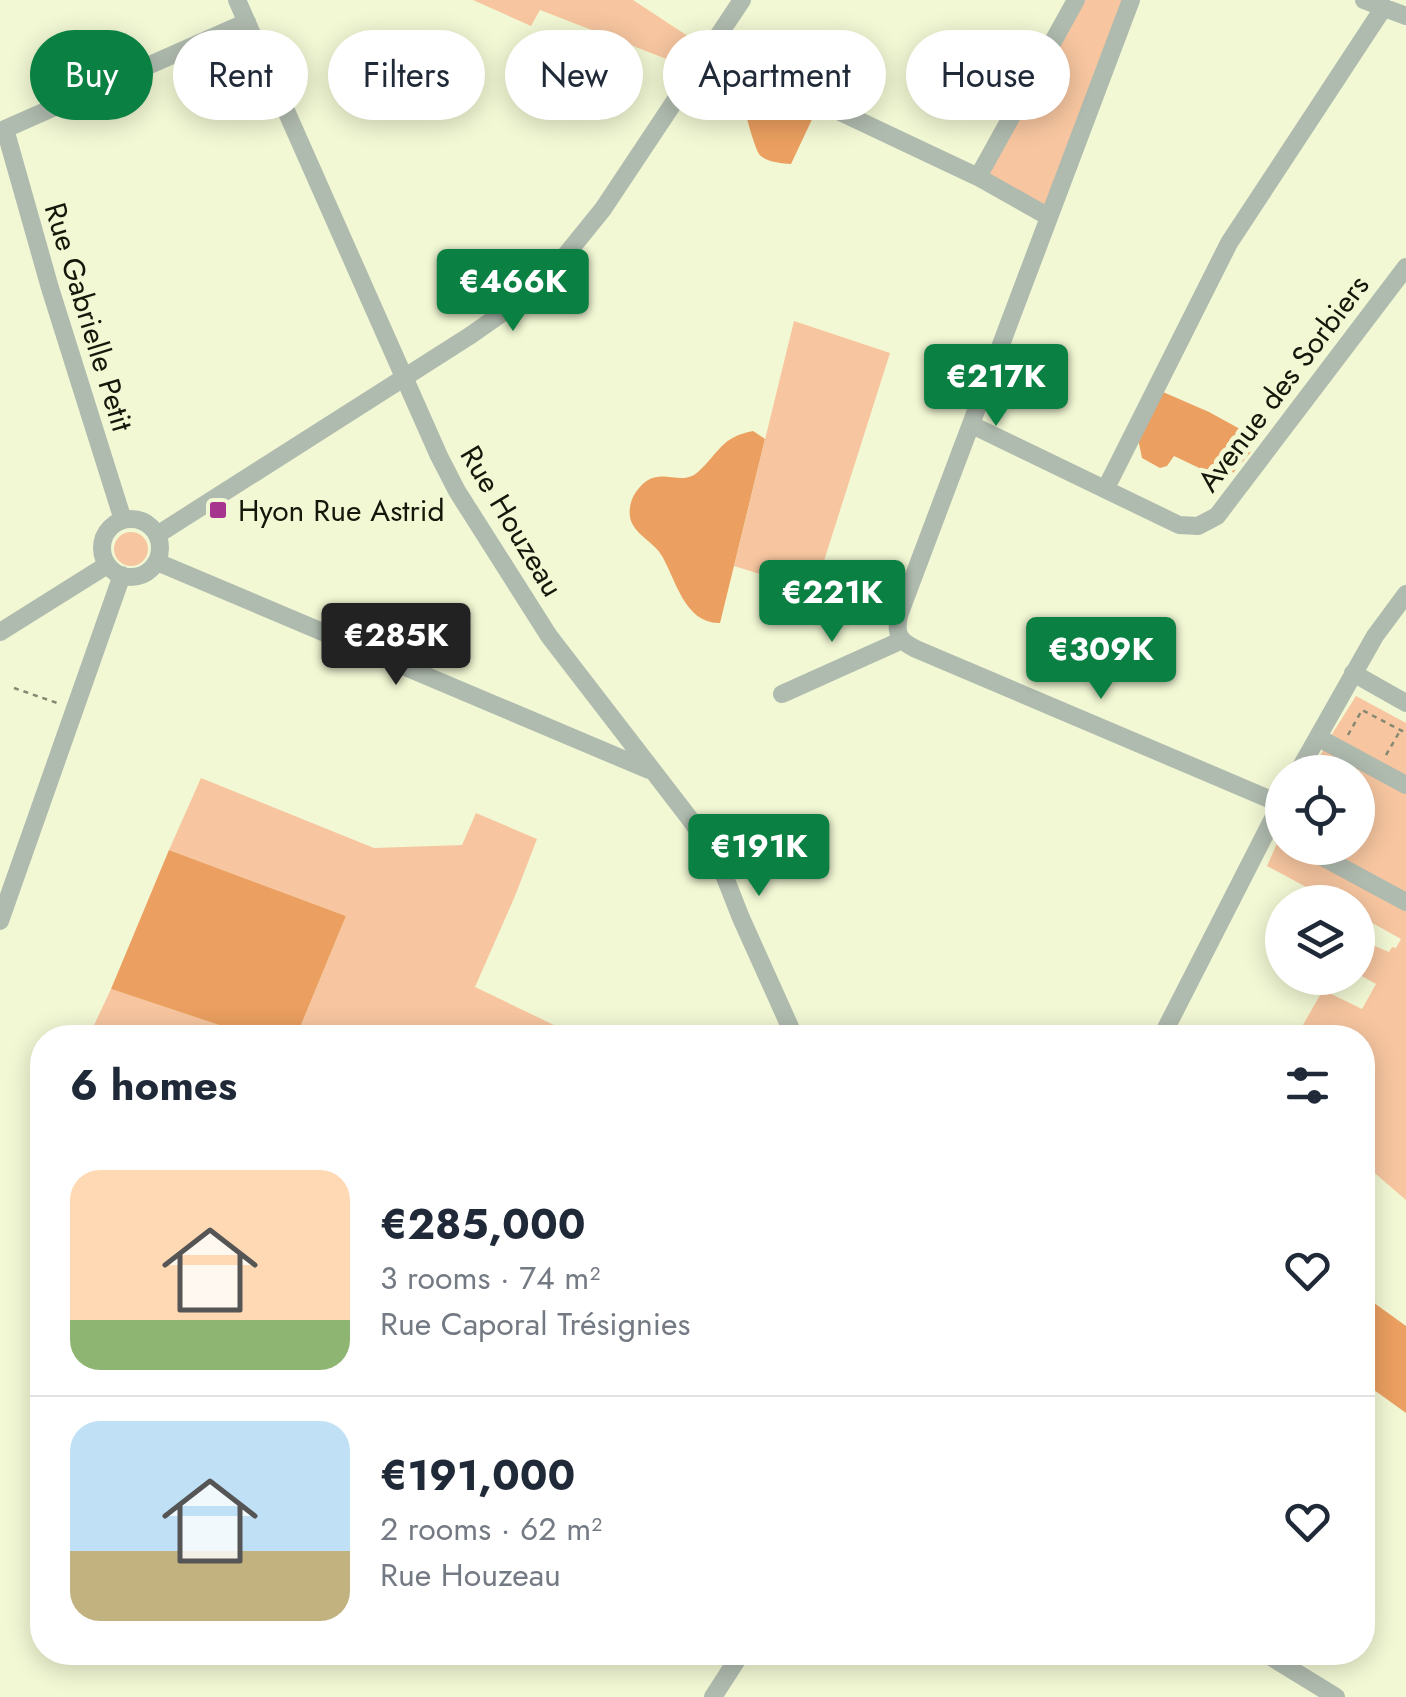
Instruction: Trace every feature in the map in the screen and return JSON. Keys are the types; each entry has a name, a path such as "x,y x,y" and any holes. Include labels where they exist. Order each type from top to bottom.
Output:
{"street":[{"name":"Rue Houzeau","path":"238,0 457,490 549,636 717,857 789,1025"},
{"path":"722,30 742,0"},
{"path":"978,177 1076,0"},
{"path":"900,641 899,615 1131,0"},
{"path":"1364,0 1406,16"},
{"path":"972,425 1106,488 1229,243 1384,7"},
{"path":"2,127 247,22"},
{"path":"157,535 532,292 603,209 663,119"},
{"path":"857,120 978,177 1049,217"},
{"name":"Rue Gabrielle Petit","path":"2,127 123,520"},
{"name":"Avenue des Sorbiers","path":"1106,488 1180,525 1198,526 1217,516 1406,267"},
{"path":"0,632 115,570 140,576 151,570 160,550 157,535 143,522 123,520 105,537 102,549 115,570 75,710 0,921"},
{"path":"157,562 653,771"},
{"path":"1308,755 1352,673 1406,594"},
{"path":"782,694 900,641 1265,795"},
{"path":"1352,673 1406,703"},
{"path":"1318,738 1406,785"},
{"path":"1168,1025 1265,851"},
{"path":"1337,865 1406,902"},
{"path":"713,1697 734,1665"},
{"path":"1285,1665 1336,1697"}],"path":[{"path":"14,688 75,710"},
{"path":"1345,741 1362,710 1406,733"},
{"path":"1378,771 1400,730"}],"shaded area":[{"path":"473,0 633,0 679,30 663,30 663,58 643,50 643,30 592,30 540,10 531,26"},
{"path":"1076,0 1131,0 1049,217 978,177 1010,120 1070,120 1070,30 1059,30"},
{"path":"812,120 791,164 774,162 759,154 748,122"},
{"path":"794,321 890,353 812,590 734,566"},
{"path":"1163,392 1251,435 1254,441 1250,453 1228,479 1174,456 1167,466 1160,468 1142,458 1138,439"},
{"path":"753,431 765,439 720,623 708,621 690,609 659,551 634,526 631,502 652,478 691,476 727,441"},
{"path":"131,532 143,537 148,549 143,561 131,566 119,561 114,549 119,537"},
{"path":"1356,696 1406,723 1406,1200 1375,1173 1375,1025 1303,1025 1320,995 1333,995 1362,1009 1370,995 1375,995 1375,946 1389,952 1401,939 1375,924 1375,885 1302,885 1267,866 1375,865 1375,755 1320,755"},
{"path":"201,778 374,848 462,845 476,813 537,839 475,987 554,1025 301,1025 346,916 169,850"},
{"path":"169,850 346,916 301,1025 219,1025 111,989"},
{"path":"111,989 219,1025 94,1025"},
{"path":"1375,1304 1406,1326 1406,1413 1375,1391"}],"place":[{"name":"Hyon Rue Astrid","path":"218,510"}]}
